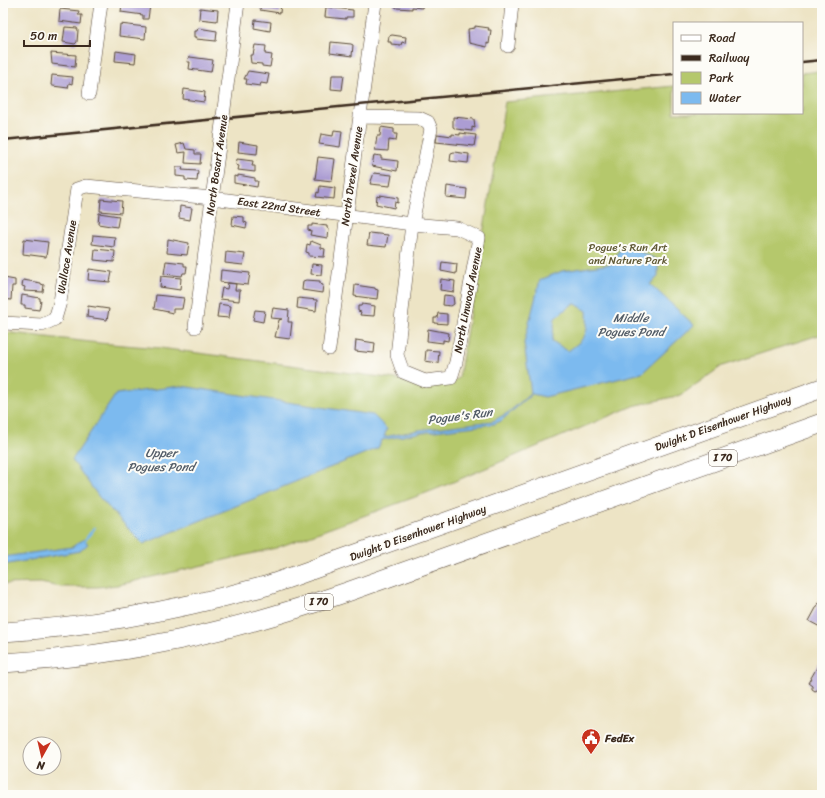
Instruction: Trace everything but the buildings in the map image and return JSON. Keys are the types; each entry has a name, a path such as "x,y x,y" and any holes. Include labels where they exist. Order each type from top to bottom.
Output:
{"highway":[{"name":"Dwight D Eisenhower Highway","path":"3,632 87,625 138,617 192,605 303,574 822,388"},
{"name":"I 70","path":"3,665 98,655 173,643 271,618 343,594 822,423"},
{"path":"3,619 94,614 192,605"}],"street":[{"path":"89,94 101,3"},
{"name":"North Bosart Avenue","path":"195,327 238,3"},
{"name":"North Drexel Avenue","path":"329,349 375,3"},
{"path":"508,46 512,3"},
{"path":"360,117 419,118 428,122 431,129 412,224"},
{"name":"East 22nd Street","path":"77,189 86,186 212,198 412,224 457,228 479,238"},
{"name":"Wallace Avenue","path":"3,323 42,325 50,322 57,314 77,189"},
{"name":"North Linwood Avenue","path":"412,224 397,355 403,372 425,381 451,378 456,362 479,238"}],"green space":[{"name":"Pogue's Run Art and Nature Park","path":"822,71 822,334 722,366 681,395 633,406 434,490 276,548 118,585 97,587 61,587 40,583 3,584 3,332 99,343 160,348 419,382 454,381 459,378 505,102 673,86 673,114 803,114 803,73"}],"water":[{"name":"Upper Pogues Pond","path":"623,244 658,260 658,277 650,284 694,325 642,373 545,397 532,394 501,421 494,424 418,433 382,440 378,448 143,544 99,497 72,460 116,394 181,386 373,415 387,429 384,437 419,430 493,421 509,412 531,393 524,343 540,280 562,271 611,264","holes":["574,303 587,311 587,325 583,339 568,351 552,341 555,318"]},
{"path":"84,539 88,544 80,551 3,565 3,557 72,547"}],"waterway":[{"path":"83,543 94,528"}],"railway":[{"path":"803,62 822,60"},
{"path":"3,140 673,74"}],"place":[{"name":"FedEx","path":"591,755"}],"water label":[{"name":"Middle Pogues Pond","path":"631,325"},
{"name":"Pogue's Run","path":"460,416"}]}
